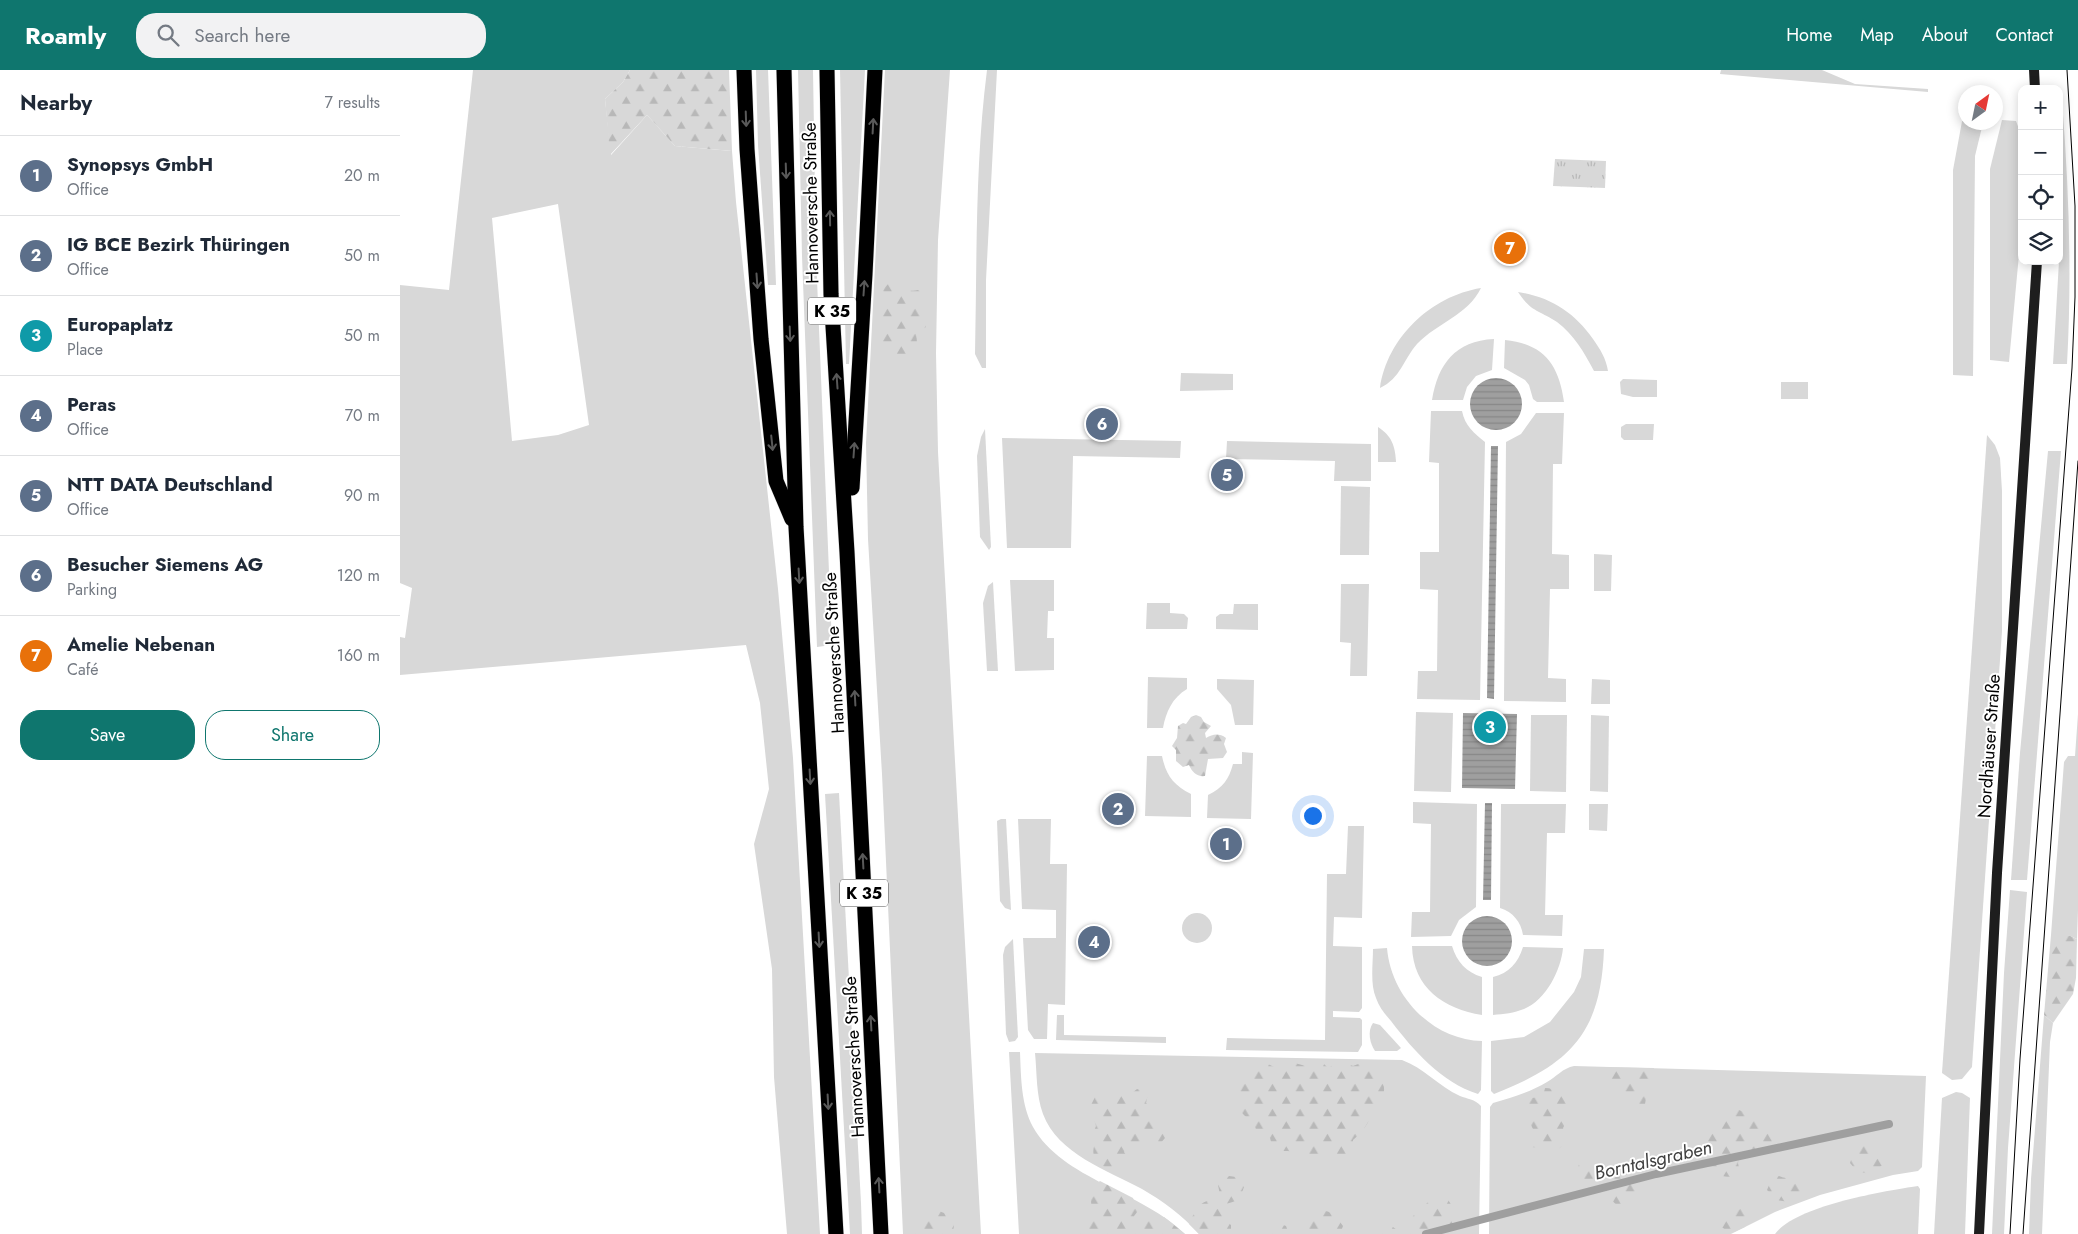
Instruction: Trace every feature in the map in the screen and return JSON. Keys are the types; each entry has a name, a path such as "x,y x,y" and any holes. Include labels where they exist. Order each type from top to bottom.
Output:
{"highway":[{"path":"744,70 747,149 760,330 776,481 796,528"},
{"name":"Hannoversche Straße","path":"784,70 796,528 836,1234"},
{"name":"Hannoversche Straße","path":"826,70 831,294 847,552 882,1234"},
{"path":"847,552 876,70"}],"main road":[{"path":"2034,70 2035,85"},
{"name":"Nordhäuser Straße","path":"1979,1234 1997,873 2037,265"}],"green space":[{"path":"473,70 630,70 623,82 605,99 611,155 647,115 675,146 732,151 778,589 793,758 820,1234 787,1234 774,1077 772,969 754,844 769,789 760,703 746,645 400,675 400,637 405,638 412,588 400,583 400,285 449,290","holes":["558,204 589,425 558,435 512,441 492,218"]},
{"path":"630,70 729,70 732,151 675,146 647,115 610,155 605,99 623,82"},
{"path":"756,70 768,70 776,285 768,285 758,145"},
{"path":"798,70 813,70 816,255 832,645 817,647 802,256"},
{"path":"840,70 865,70 849,364 846,364"},
{"path":"885,70 950,70 938,240 936,353 938,452 981,1234 903,1234 882,774 868,539 866,443"},
{"path":"987,70 997,70 986,280 986,368 982,368 975,354 978,176"},
{"path":"1721,70 1822,70 1855,84 1928,89 1928,92 1720,74"},
{"path":"2063,118 2069,232 2069,331 2067,364 2053,364 2059,265 2063,265"},
{"path":"2003,120 2016,121 2018,126 2018,265 2009,362 1990,360 1990,169 2000,130 2003,130"},
{"path":"1960,130 1981,130 1975,156 1973,376 1953,375 1953,170"},
{"path":"1555,159 1606,161 1605,188 1553,186"},
{"path":"889,283 906,290 918,290 922,292 925,299 922,306 926,327 916,334 917,349 910,362 898,364 888,358 880,341 882,329 880,315 885,306 883,289"},
{"path":"1481,288 1460,312 1417,344 1393,379 1380,388 1384,370 1392,352 1414,322 1445,300"},
{"path":"1518,292 1530,294 1551,302 1578,321 1596,343 1608,371 1594,371 1569,332 1557,322 1531,307"},
{"path":"1494,339 1492,370 1476,376 1467,387 1463,400 1432,400 1439,376 1444,365 1451,357 1469,344"},
{"path":"1505,340 1530,346 1547,359 1558,377 1564,402 1537,402 1533,399 1529,385 1525,380 1504,368"},
{"path":"1181,373 1233,374 1233,390 1180,391"},
{"path":"1623,379 1657,380 1657,397 1633,397 1621,394 1620,382"},
{"path":"1781,382 1808,382 1808,399 1781,399"},
{"path":"1431,411 1462,411 1468,425 1485,442 1480,700 1417,699 1418,671 1437,671 1438,590 1420,589 1420,552 1439,552 1439,463 1429,462"},
{"path":"1536,413 1564,413 1562,464 1553,464 1552,554 1569,555 1569,589 1550,589 1548,678 1566,679 1566,702 1504,701 1506,442 1521,434"},
{"path":"1626,424 1654,424 1653,440 1624,440 1621,437 1621,427"},
{"path":"1378,427 1387,434 1392,442 1396,462 1378,462"},
{"path":"985,429 991,547 989,550 980,537 977,456 981,437"},
{"path":"1987,435 1995,445 2000,458 2002,491 2002,631 1972,1067 1962,1079 1952,1080 1942,1073"},
{"path":"1002,438 1181,441 1180,458 1073,456 1071,548 1007,548"},
{"path":"1227,441 1371,444 1371,481 1334,481 1335,461 1226,459"},
{"path":"2048,451 2061,451 2027,880 2011,880 2020,753"},
{"path":"1341,486 1370,487 1369,555 1340,555"},
{"path":"1594,554 1612,555 1611,591 1594,591"},
{"path":"1010,580 1054,580 1054,611 1048,611 1047,638 1054,638 1054,670 1015,671"},
{"path":"993,582 998,671 987,671 983,603 988,586"},
{"path":"1341,584 1369,584 1367,676 1350,676 1351,643 1340,642"},
{"path":"1147,603 1170,603 1170,613 1184,614 1188,618 1187,629 1146,629"},
{"path":"1234,604 1258,604 1258,630 1216,629 1216,617 1220,614 1233,614"},
{"path":"1148,677 1187,678 1187,689 1170,706 1163,728 1147,728"},
{"path":"1217,679 1254,680 1253,725 1235,725 1231,705 1217,689"},
{"path":"1592,679 1610,680 1610,704 1591,704"},
{"path":"1416,712 1453,713 1451,792 1414,791"},
{"path":"2078,714 2077,939 2068,935 2051,935 2064,762 2068,756 2075,756"},
{"path":"1196,715 1211,726 1205,733 1206,738 1221,735 1226,738 1224,744 1227,752 1223,758 1208,759 1205,776 1197,775 1189,765 1183,767 1176,761 1176,750 1172,746 1177,738 1178,726 1183,723 1186,724 1191,717"},
{"path":"1531,715 1567,715 1566,792 1530,791"},
{"path":"1591,715 1609,716 1608,792 1590,791"},
{"path":"1242,752 1253,753 1251,819 1207,818 1208,795 1225,782 1233,764 1242,764"},
{"path":"1147,756 1162,756 1171,779 1179,787 1191,794 1191,817 1145,816"},
{"path":"839,793 862,1234 850,1234 825,794"},
{"path":"1413,802 1477,804 1476,907 1459,920 1451,936 1411,937 1412,912 1430,912 1431,824 1413,823"},
{"path":"1501,804 1566,804 1565,833 1547,833 1545,915 1563,915 1562,936 1523,935 1516,918 1500,908"},
{"path":"1589,804 1608,804 1607,831 1589,830"},
{"path":"1006,819 1011,910 1005,908 1000,901 997,821"},
{"path":"1018,819 1051,819 1050,864 1067,864 1065,1005 1048,1004 1047,1039 1034,1039 1028,1030 1023,938 1056,938 1056,910 1022,909"},
{"path":"1348,826 1364,826 1362,918 1334,917 1333,946 1362,947 1362,1008 1359,1012 1333,1011 1333,1017 1360,1018 1362,1020 1362,1045 1358,1052 1226,1050 1227,1038 1325,1040 1327,874 1346,874"},
{"path":"2010,890 2027,892 2008,1148 2004,1234 1992,1234 2004,973"},
{"path":"1197,913 1203,914 1211,922 1211,934 1203,942 1197,943 1191,942 1183,934 1182,928 1183,922 1191,914"},
{"path":"2051,935 2068,935 2077,939 2076,978 2073,994 2053,1023 2044,1015"},
{"path":"1013,939 1018,1037 1015,1041 1009,1042 1006,1034 1003,955 1005,947"},
{"path":"1412,946 1452,946 1463,966 1482,977 1482,1015 1455,1008 1433,994 1418,974"},
{"path":"1523,947 1563,948 1556,975 1545,992 1532,1005 1505,1014 1493,1015 1493,977 1504,973 1512,966"},
{"path":"1387,948 1390,966 1397,983 1406,999 1418,1013 1431,1024 1447,1033 1464,1039 1482,1041 1481,1090 1478,1094 1465,1089 1440,1074 1409,1043 1380,1007 1373,987 1373,949"},
{"path":"1584,949 1604,949 1602,978 1596,1003 1588,1024 1576,1042 1543,1071 1494,1094 1491,1091 1491,1041 1524,1037 1550,1022 1574,992 1581,977"},
{"path":"1057,1015 1064,1015 1064,1035 1166,1037 1166,1043 1056,1040"},
{"path":"2044,1015 2053,1023 2050,1042 2042,1234 2029,1234 2031,1179"},
{"path":"1373,1023 1380,1025 1401,1048 1397,1051 1375,1051 1370,1037"},
{"path":"1009,1052 1020,1052 1022,1091 1026,1110 1033,1127 1046,1145 1063,1160 1083,1173 1148,1207 1168,1219 1185,1234 1019,1234"},
{"path":"1035,1053 1402,1060 1410,1063 1452,1092 1481,1106 1479,1234 1199,1234 1158,1199 1085,1159 1060,1140 1050,1128 1043,1114 1038,1092"},
{"path":"1288,1061 1309,1067 1317,1062 1324,1064 1329,1069 1331,1066 1347,1063 1353,1066 1366,1061 1374,1066 1383,1084 1383,1095 1379,1104 1375,1105 1367,1125 1353,1140 1351,1153 1345,1155 1337,1154 1332,1158 1317,1154 1305,1159 1294,1152 1276,1150 1270,1138 1259,1136 1255,1127 1250,1126 1248,1119 1240,1111 1242,1104 1233,1094 1239,1083 1239,1078 1249,1067 1260,1068 1266,1063 1278,1069 1283,1062"},
{"path":"1574,1066 1926,1076 1922,1167 1918,1171 1893,1175 1820,1195 1775,1212 1731,1234 1489,1234 1490,1107 1493,1103 1534,1089"},
{"path":"1596,1067 1654,1068 1655,1081 1648,1087 1645,1104 1635,1106 1625,1103 1605,1082"},
{"path":"1545,1088 1555,1090 1563,1096 1567,1102 1564,1108 1570,1116 1563,1128 1564,1143 1557,1150 1551,1150 1543,1142 1538,1148 1532,1147 1528,1140 1530,1133 1534,1131 1527,1117 1531,1109 1528,1104 1532,1098 1543,1096"},
{"path":"1125,1089 1132,1093 1137,1089 1143,1090 1148,1094 1146,1103 1155,1111 1154,1117 1164,1122 1165,1138 1159,1145 1143,1138 1136,1145 1127,1148 1124,1152 1130,1160 1122,1171 1114,1167 1109,1169 1101,1165 1094,1156 1095,1143 1092,1136 1096,1126 1090,1107 1096,1095 1104,1093 1114,1095"},
{"path":"1956,1092 1970,1098 1965,1234 1934,1234 1942,1098"},
{"path":"1735,1108 1754,1117 1767,1118 1776,1127 1778,1137 1775,1153 1770,1157 1756,1156 1745,1152 1740,1153 1739,1168 1732,1177 1720,1176 1712,1172 1708,1165 1703,1138 1722,1126 1724,1112"},
{"path":"1867,1143 1878,1145 1886,1152 1886,1163 1869,1174 1857,1171 1850,1163 1855,1149"},
{"path":"1591,1158 1603,1166 1607,1178 1614,1179 1617,1175 1625,1172 1635,1175 1644,1188 1639,1200 1631,1207 1621,1207 1611,1199 1602,1183 1594,1179 1588,1182 1581,1179 1578,1171 1579,1165 1583,1160"},
{"path":"1229,1176 1236,1177 1244,1187 1239,1200 1226,1204 1221,1200 1218,1185"},
{"path":"1779,1176 1803,1182 1806,1185 1804,1194 1796,1196 1789,1202 1777,1200 1767,1190 1772,1178"},
{"path":"1100,1181 1133,1198 1138,1211 1134,1216 1133,1226 1138,1220 1164,1217 1185,1234 1075,1234 1081,1225 1090,1221 1092,1194 1094,1187"},
{"path":"1918,1186 1920,1189 1918,1234 1775,1234 1785,1224 1801,1215 1820,1208 1863,1196"},
{"path":"1213,1198 1216,1201 1216,1208 1225,1212 1227,1222 1231,1225 1231,1230 1236,1231 1236,1234 1199,1234 1189,1224 1194,1214 1198,1214 1200,1205"},
{"path":"1447,1198 1455,1211 1456,1219 1453,1223 1456,1230 1455,1234 1378,1234 1384,1233 1390,1225 1400,1232 1410,1224 1415,1214 1430,1199 1438,1201"},
{"path":"1743,1207 1750,1218 1745,1227 1734,1232 1725,1229 1718,1223 1717,1216 1722,1210 1730,1208 1737,1211"},
{"path":"934,1209 944,1213 949,1222 954,1224 953,1234 914,1234 921,1230 923,1212"},
{"path":"1320,1209 1333,1214 1337,1221 1340,1222 1343,1226 1340,1234 1307,1234 1306,1231 1313,1214"},
{"path":"1278,1223 1286,1226 1289,1234 1258,1234"}],"shaded area":[{"path":"1496,378 1506,380 1514,386 1520,394 1522,404 1520,414 1514,422 1506,428 1496,430 1486,428 1478,422 1472,414 1470,404 1472,394 1478,386 1486,380"},
{"path":"1491,446 1498,446 1494,699 1487,698"},
{"path":"1463,713 1517,714 1515,789 1462,788"},
{"path":"1485,803 1492,803 1491,900 1483,900"},
{"path":"1492,916 1505,923 1511,931 1511,951 1505,959 1497,965 1482,966 1469,959 1463,951 1462,936 1469,923 1477,917"}],"waterway":[{"name":"Borntalsgraben","path":"1426,1234 1656,1174 1889,1124"}],"tram line":[{"path":"2010,1234 2020,1059 2072,368 2075,297 2075,206 2067,70"},
{"path":"2023,1234 2078,461"}],"place":[{"name":"Amelie Nebenan","path":"1510,248"},
{"name":"Besucher Siemens AG","path":"1102,424"},
{"name":"NTT DATA Deutschland","path":"1227,475"},
{"name":"Europaplatz","path":"1490,727"},
{"name":"IG BCE Bezirk Thüringen","path":"1118,809"},
{"name":"Synopsys GmbH","path":"1226,844"},
{"name":"Peras","path":"1094,942"}]}
